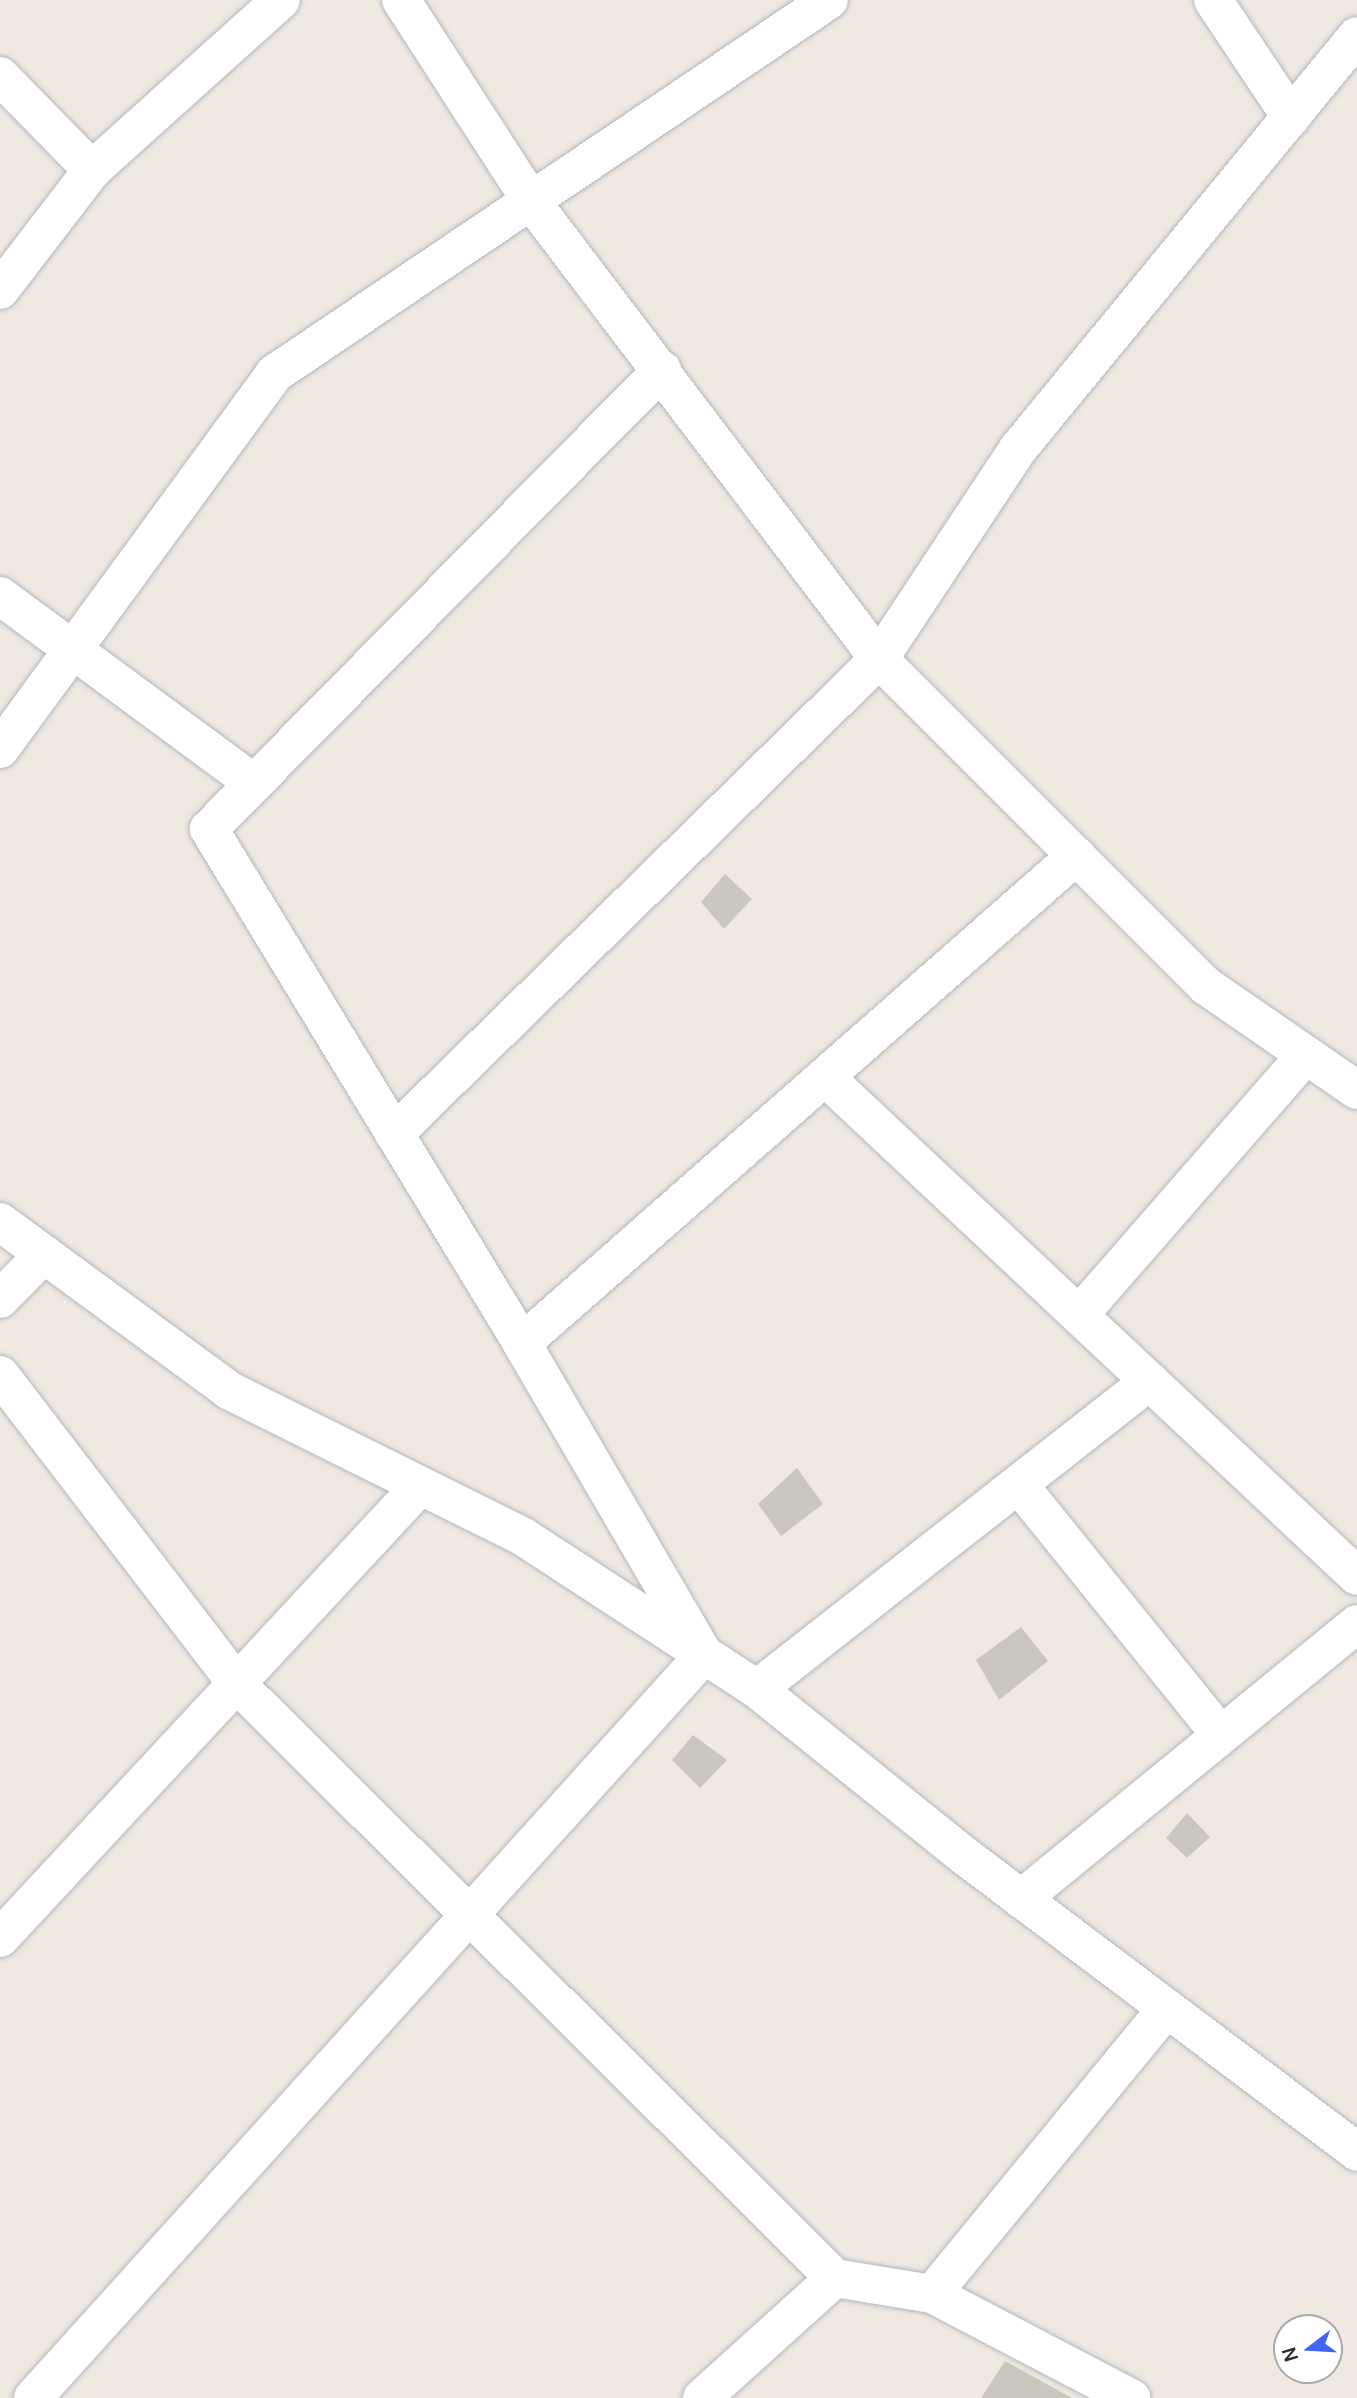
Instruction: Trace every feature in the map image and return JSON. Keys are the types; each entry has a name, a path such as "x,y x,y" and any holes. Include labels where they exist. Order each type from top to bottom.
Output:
{"street":[{"path":"0,290 92,170 281,0"},
{"path":"401,0 531,201 879,659 1206,986 1357,1090"},
{"path":"0,749 274,374 830,0"},
{"path":"1213,0 1290,117"},
{"path":"394,1134 879,659 1018,449 1357,36"},
{"path":"0,76 92,170"},
{"path":"662,370 209,829 522,1343 704,1655"},
{"path":"0,596 254,783"},
{"path":"522,1343 1076,856"},
{"path":"1079,1315 1306,1055"},
{"path":"825,1077 1357,1576"},
{"path":"0,1222 230,1391 522,1536 757,1689 1021,1899 1357,2152"},
{"path":"0,1299 44,1254"},
{"path":"0,1375 236,1683 835,2278 932,2294 1131,2398"},
{"path":"757,1689 1150,1381"},
{"path":"1019,1485 1221,1735"},
{"path":"0,1938 420,1486"},
{"path":"1021,1899 1357,1624"},
{"path":"33,2398 704,1655"},
{"path":"932,2294 1167,2008"},
{"path":"702,2398 835,2278"}],"building":[{"path":"725,874 752,899 724,929 701,902"},
{"path":"797,1468 823,1504 781,1536 758,1504"},
{"path":"1021,1627 1048,1661 999,1700 976,1660"},
{"path":"693,1735 727,1760 700,1788 672,1760"},
{"path":"1187,1813 1210,1837 1187,1858 1166,1838"},
{"path":"1005,2361 1072,2398 981,2398"}]}
